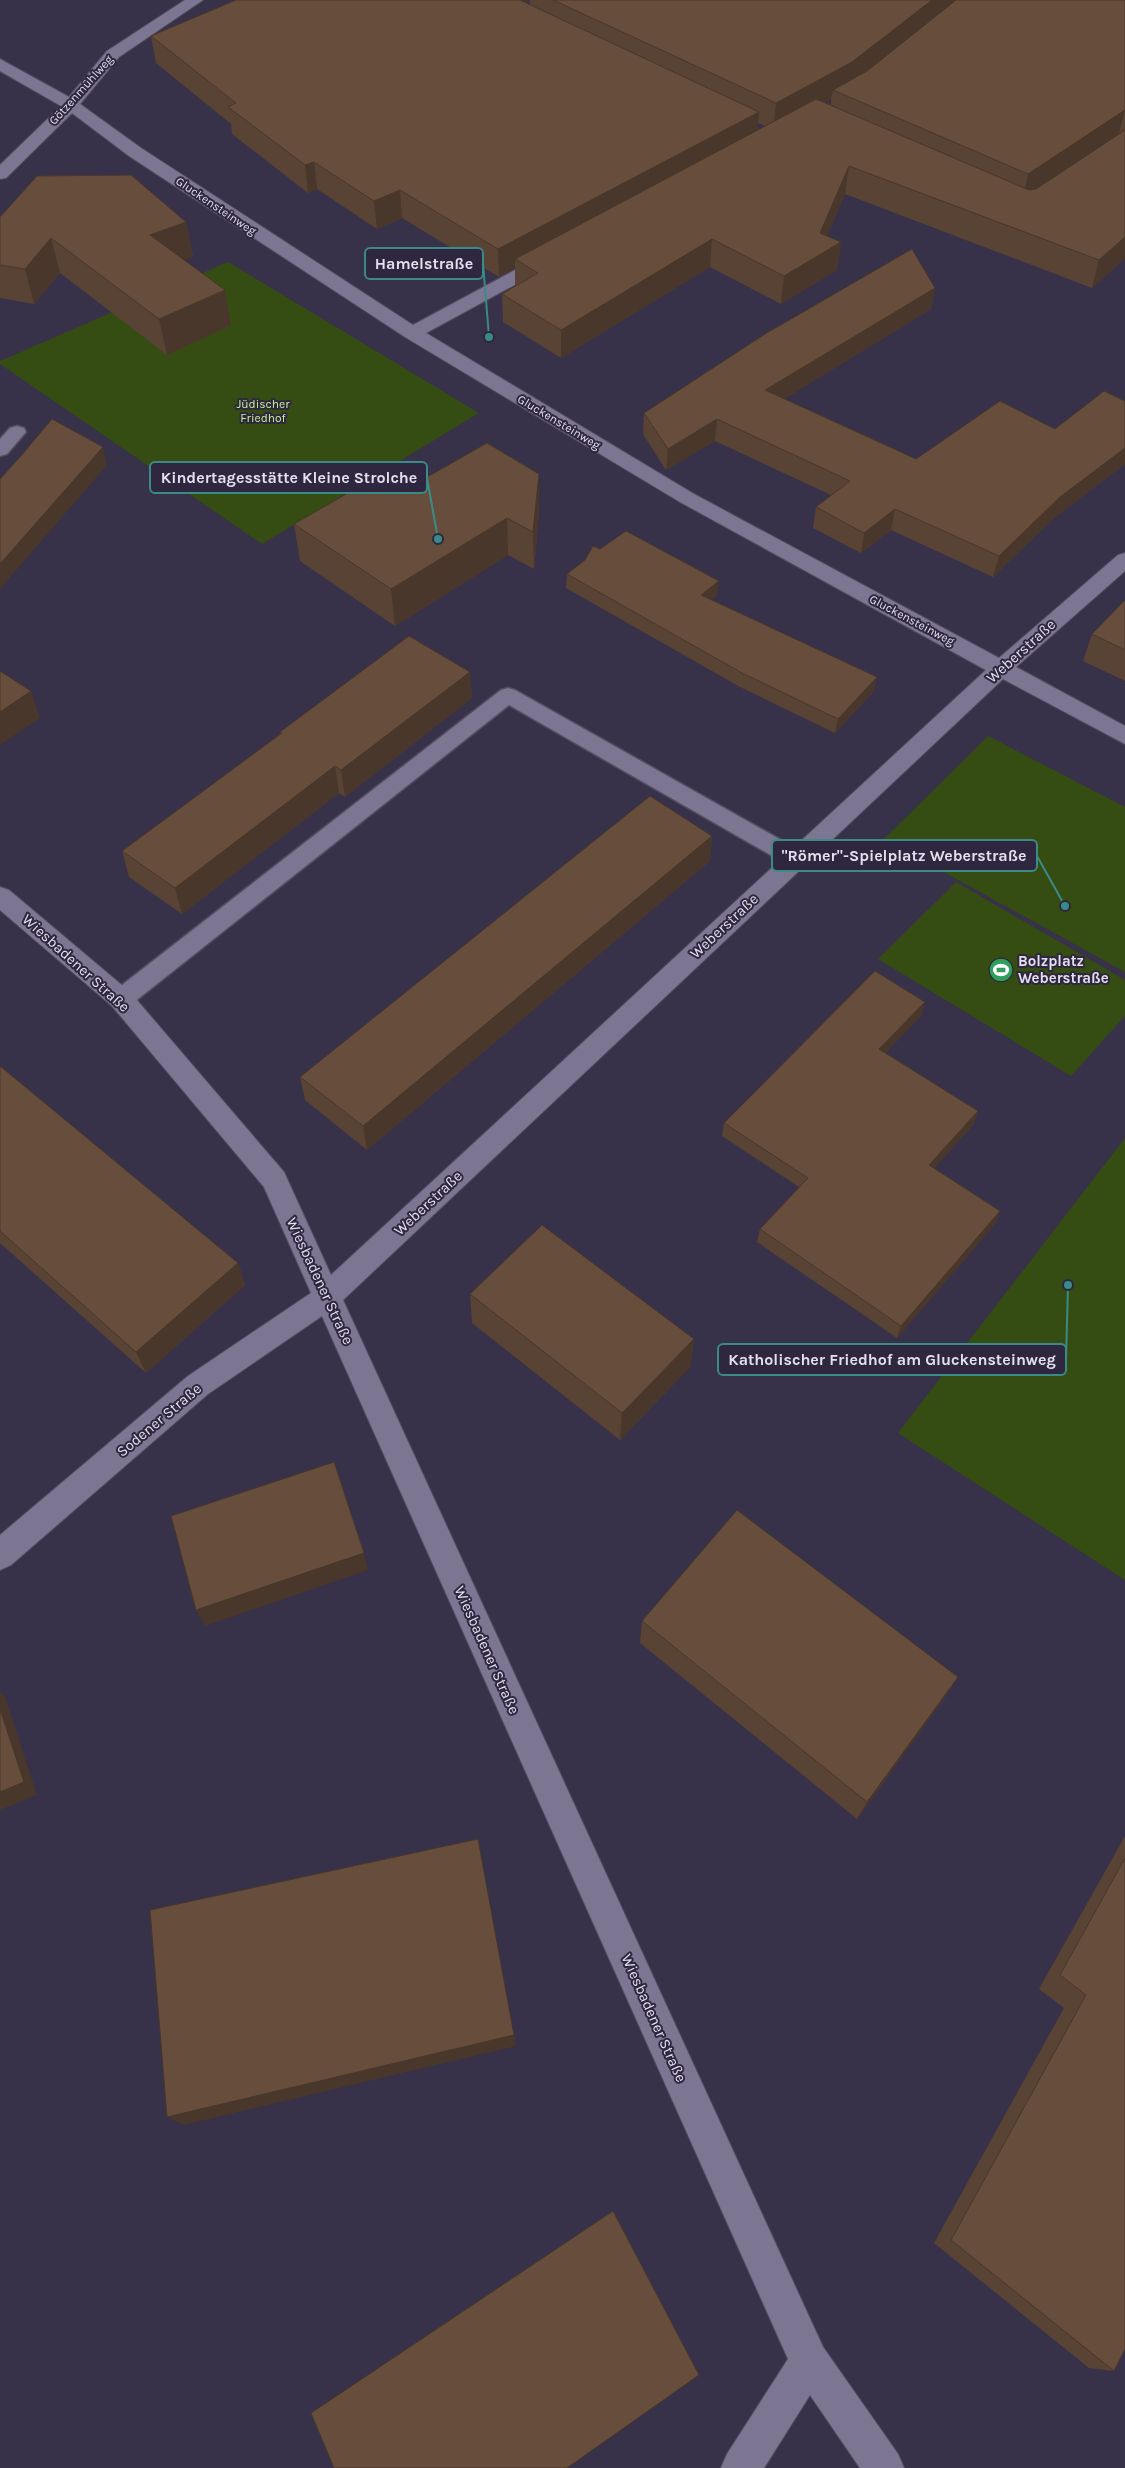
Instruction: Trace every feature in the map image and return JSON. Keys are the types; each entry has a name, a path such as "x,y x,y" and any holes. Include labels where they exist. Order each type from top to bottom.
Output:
{"street":[{"name":"Götzenmühlweg","path":"0,174 71,105 113,54 195,0"},
{"name":"Gluckensteinweg","path":"0,64 71,105 177,180 412,333 687,498 1125,736"},
{"path":"0,79 15,72"},
{"path":"412,333 558,254"},
{"name":"Weberstraße","path":"328,1297 1001,668 1125,560"},
{"name":"Wiesbadener Straße","path":"0,896 120,999 274,1180 809,2360 884,2468"},
{"name":"Sodener Straße","path":"0,1555 198,1385 328,1297"},
{"path":"741,2468 809,2360"}],"lane":[{"path":"0,450 16,432"},
{"path":"120,999 508,695 796,859"}],"green space":[{"name":"Jüdischer Friedhof","path":"228,262 479,413 262,544 0,364 0,361"},
{"path":"988,736 1125,807 1125,972 884,839"},
{"name":"Bolzplatz Weberstraße","path":"956,882 1125,980 1125,1016 1071,1076 878,959"},
{"path":"1125,1138 1125,1580 898,1433"}],"building":[{"path":"236,0 520,0 759,112 498,249 400,190 374,201 314,162 305,165 228,107 236,103 151,36"},
{"path":"553,0 932,0 852,62 776,103"},
{"path":"956,0 1125,0 1125,110 1028,174 833,90 867,71"},
{"path":"816,99 1029,190 1036,189 1125,130 1125,237 1099,260 849,166 820,233 841,242 784,276 712,239 561,330 502,294 538,273 515,259"},
{"path":"131,175 186,222 150,235 225,290 159,319 51,238 25,269 0,265 0,217 37,176"},
{"path":"912,249 935,288 765,390 916,459 1000,401 1055,429 1104,391 1125,401 1125,448 1060,497 999,556 895,509 864,533 816,507 850,481 717,419 668,449 644,413 765,334"},
{"path":"52,419 103,447 0,564 0,479"},
{"path":"487,443 539,474 533,532 507,518 391,589 294,524 404,461 429,476"},
{"path":"626,531 719,581 701,595 877,677 838,719 742,673 567,574 585,560 593,546 600,549"},
{"path":"1125,600 1125,650 1092,634"},
{"path":"409,636 470,672 341,770 335,766 175,888 122,851 282,733 280,732"},
{"path":"0,671 31,691 0,712"},
{"path":"650,796 712,836 363,1126 300,1077"},
{"path":"875,971 925,1002 879,1049 978,1111 929,1165 1000,1211 901,1326 760,1229 808,1178 724,1123"},
{"path":"0,1066 238,1263 136,1352 0,1231"},
{"path":"542,1225 694,1339 622,1413 470,1294"},
{"path":"334,1462 364,1553 196,1610 171,1516"},
{"path":"737,1510 958,1677 867,1802 642,1621"},
{"path":"0,1709 24,1782 0,1792"},
{"path":"478,1839 514,2035 167,2117 150,1910"},
{"path":"1125,1858 1125,2349 1114,2371 951,2240 1086,1995 1060,1975"},
{"path":"613,2211 699,2375 567,2468 334,2468 311,2413"}],"place":[{"name":"Hamelstraße","path":"489,337"},
{"name":"Kindertagesstätte Kleine Strolche","path":"438,539"},
{"name":"\"Römer\"-Spielplatz Weberstraße","path":"1065,906"},
{"name":"Bolzplatz Weberstraße","path":"1001,970"},
{"name":"Katholischer Friedhof am Gluckensteinweg","path":"1068,1285"}]}
